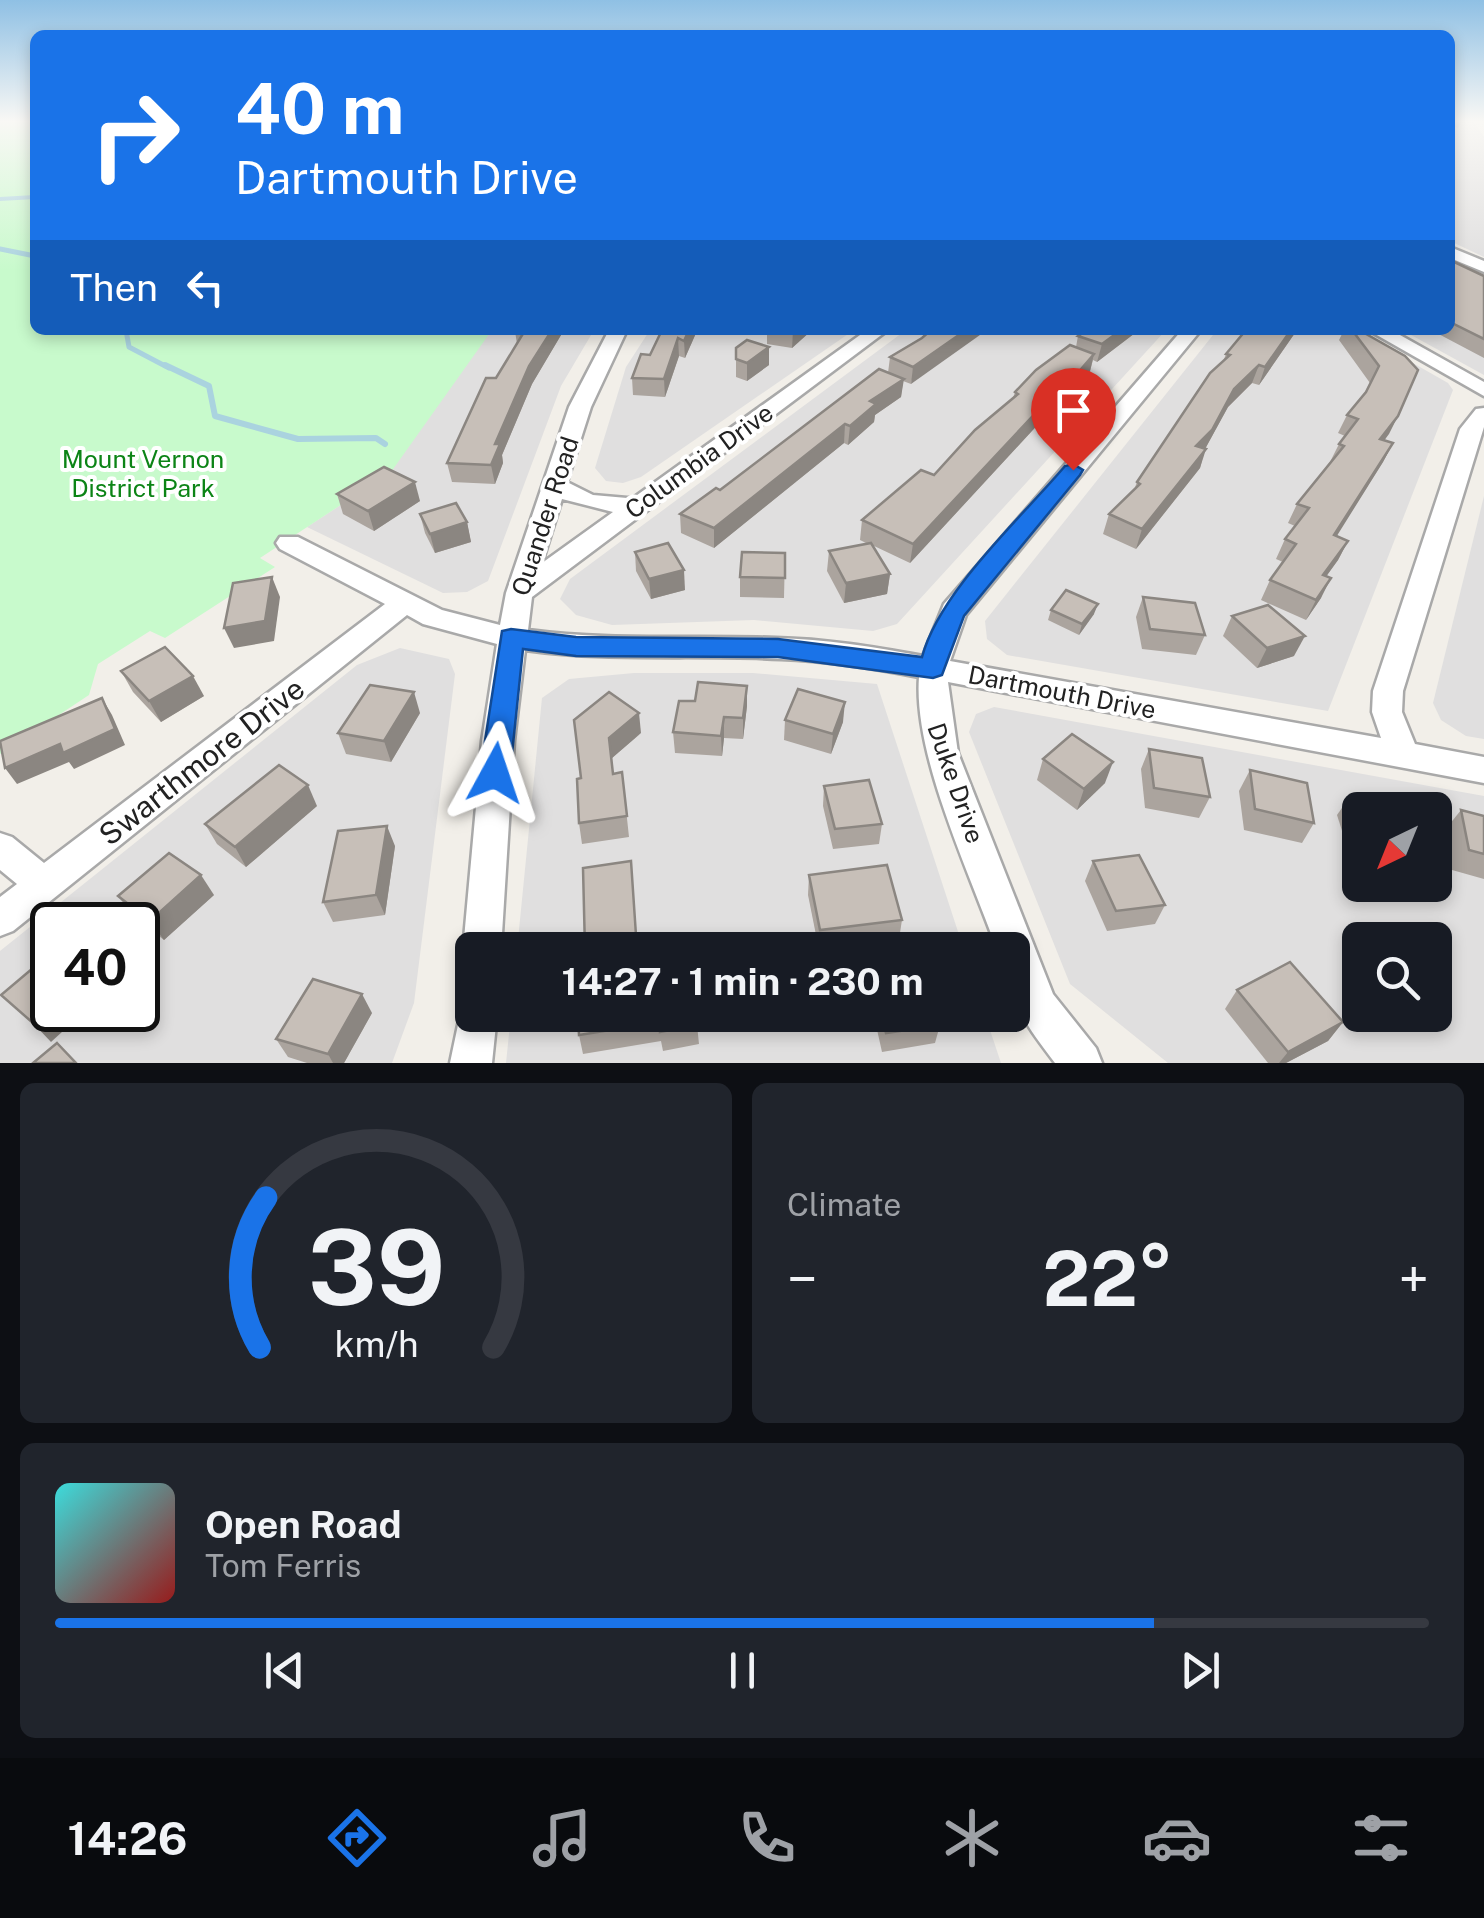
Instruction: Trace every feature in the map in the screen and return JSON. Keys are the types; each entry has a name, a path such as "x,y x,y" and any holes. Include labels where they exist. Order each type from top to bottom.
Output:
{"street":[{"path":"1455,254 1484,267"},
{"name":"Quander Road","path":"483,932 498,741 519,592 594,371 615,335"},
{"name":"Columbia Drive","path":"519,592 873,335"},
{"name":"Duke Drive","path":"1081,1063 1038,1007 942,753 931,710 933,668 941,634 954,611 1188,335"},
{"path":"1386,335 1484,390"},
{"path":"1402,755 1387,712 1388,691 1470,429 1484,414"},
{"path":"555,484 578,499 598,504 639,505"},
{"name":"Dartmouth Drive","path":"289,543 433,617 511,638 576,647 778,648 933,668 1484,770"},
{"name":"Swarthmore Drive","path":"0,919 404,604"},
{"path":"0,848 44,884"},
{"path":"472,1063 475,1032"}],"shaded area":[{"path":"1455,171 1484,171 1484,257 1455,243"},
{"path":"1484,277 1484,375 1411,335 1455,335 1455,322"},
{"path":"487,335 591,335 561,386 488,581 467,592 443,593 307,527 388,474"},
{"path":"647,335 847,335 641,477 623,483 606,481 595,468 626,367"},
{"path":"899,335 1161,335 897,624 873,631 754,620 612,625 576,615 560,599 570,579"},
{"path":"1213,335 1364,335 1448,383 1453,390 1328,711 1007,655 987,639 985,621"},
{"path":"1484,496 1484,739 1466,736 1441,720 1433,703"},
{"path":"400,648 449,659 455,674 414,1003 392,1063 0,1063 0,951 30,927 30,1032 160,1032 160,902 61,902 357,665"},
{"path":"634,673 753,673 877,684 958,932 519,932 542,698 569,679"},
{"path":"994,707 1484,796 1484,1063 1168,1063 1070,984 969,732 976,714"},
{"path":"509,1032 991,1032 1001,1063 506,1063"}],"green space":[{"name":"Mount Vernon District Park","path":"0,171 30,171 30,335 488,335 391,472 260,558 275,567 165,638 150,631 98,664 89,695 0,754"}],"building":[{"path":"1455,262 1484,276 1484,339 1455,324"},
{"path":"522,335 549,335 529,366 495,444 500,444 491,465 447,463 486,378 496,378"},
{"path":"660,335 687,335 684,341 678,338 664,379 632,378 641,354 650,355"},
{"path":"959,335 913,367 890,357 922,338"},
{"path":"1080,335 1114,335 1102,344"},
{"path":"1242,335 1287,335 1265,367 1259,365 1234,389 1212,430 1196,446 1206,449 1142,529 1109,514 1140,484 1137,482 1210,373 1230,355 1226,354"},
{"path":"1356,335 1368,335 1405,356 1418,370 1398,416 1380,439 1393,443 1334,535 1348,541 1323,575 1331,578 1316,600 1270,580 1296,544 1285,539 1309,508 1297,504 1344,446 1339,444 1358,419 1347,415 1366,392 1379,366"},
{"path":"747,340 769,347 747,363 736,359 736,348"},
{"path":"1070,345 1094,354 913,544 862,520 921,470 934,475 975,430 1018,394 1015,392 1036,370"},
{"path":"879,369 904,379 870,401 876,404 850,426 845,424 714,528 680,514 716,488 720,490"},
{"path":"384,467 415,482 368,511 337,494"},
{"path":"456,503 467,522 430,534 420,514"},
{"path":"668,543 684,570 649,579 635,552"},
{"path":"871,543 890,574 846,583 829,551"},
{"path":"742,552 785,553 785,578 740,577"},
{"path":"272,577 265,621 224,628 233,583"},
{"path":"1066,590 1098,604 1082,624 1051,610"},
{"path":"1143,597 1195,603 1205,635 1150,629"},
{"path":"1268,605 1305,636 1267,648 1232,616"},
{"path":"165,647 193,676 149,701 121,671"},
{"path":"698,682 747,686 743,718 724,717 721,736 673,732 679,701 695,701"},
{"path":"370,685 414,692 384,741 338,733"},
{"path":"798,689 845,702 833,734 785,720"},
{"path":"609,692 639,713 609,738 613,774 622,772 627,816 579,823 577,779 581,778 574,720"},
{"path":"102,698 115,729 63,753 60,744 5,768 0,741"},
{"path":"1072,734 1113,762 1084,789 1043,759"},
{"path":"1149,749 1202,758 1210,797 1154,788"},
{"path":"279,765 308,785 235,847 205,824"},
{"path":"1250,770 1307,783 1314,823 1255,809"},
{"path":"869,780 882,824 835,829 824,786"},
{"path":"1461,810 1484,816 1484,854 1469,850"},
{"path":"387,826 376,895 323,902 338,831"},
{"path":"169,853 201,875 160,912 160,902 126,902 118,896"},
{"path":"1139,855 1165,905 1116,911 1093,861"},
{"path":"631,861 636,932 585,932 583,868"},
{"path":"887,865 902,920 820,930 809,875"},
{"path":"1290,962 1342,1023 1288,1052 1237,990"},
{"path":"30,971 30,1020 1,995"},
{"path":"313,979 362,994 328,1054 276,1039"},
{"path":"57,1043 76,1063 33,1063"}],"waterway":[{"path":"0,199 30,197"},
{"path":"0,249 30,255"},
{"path":"127,335 129,347 169,368"},
{"path":"165,365 209,386 215,416 298,439 376,438 385,444"}],"route":[{"path":"495,773 511,638 576,647 778,648 933,668 941,634 954,611 1073,470"}]}
